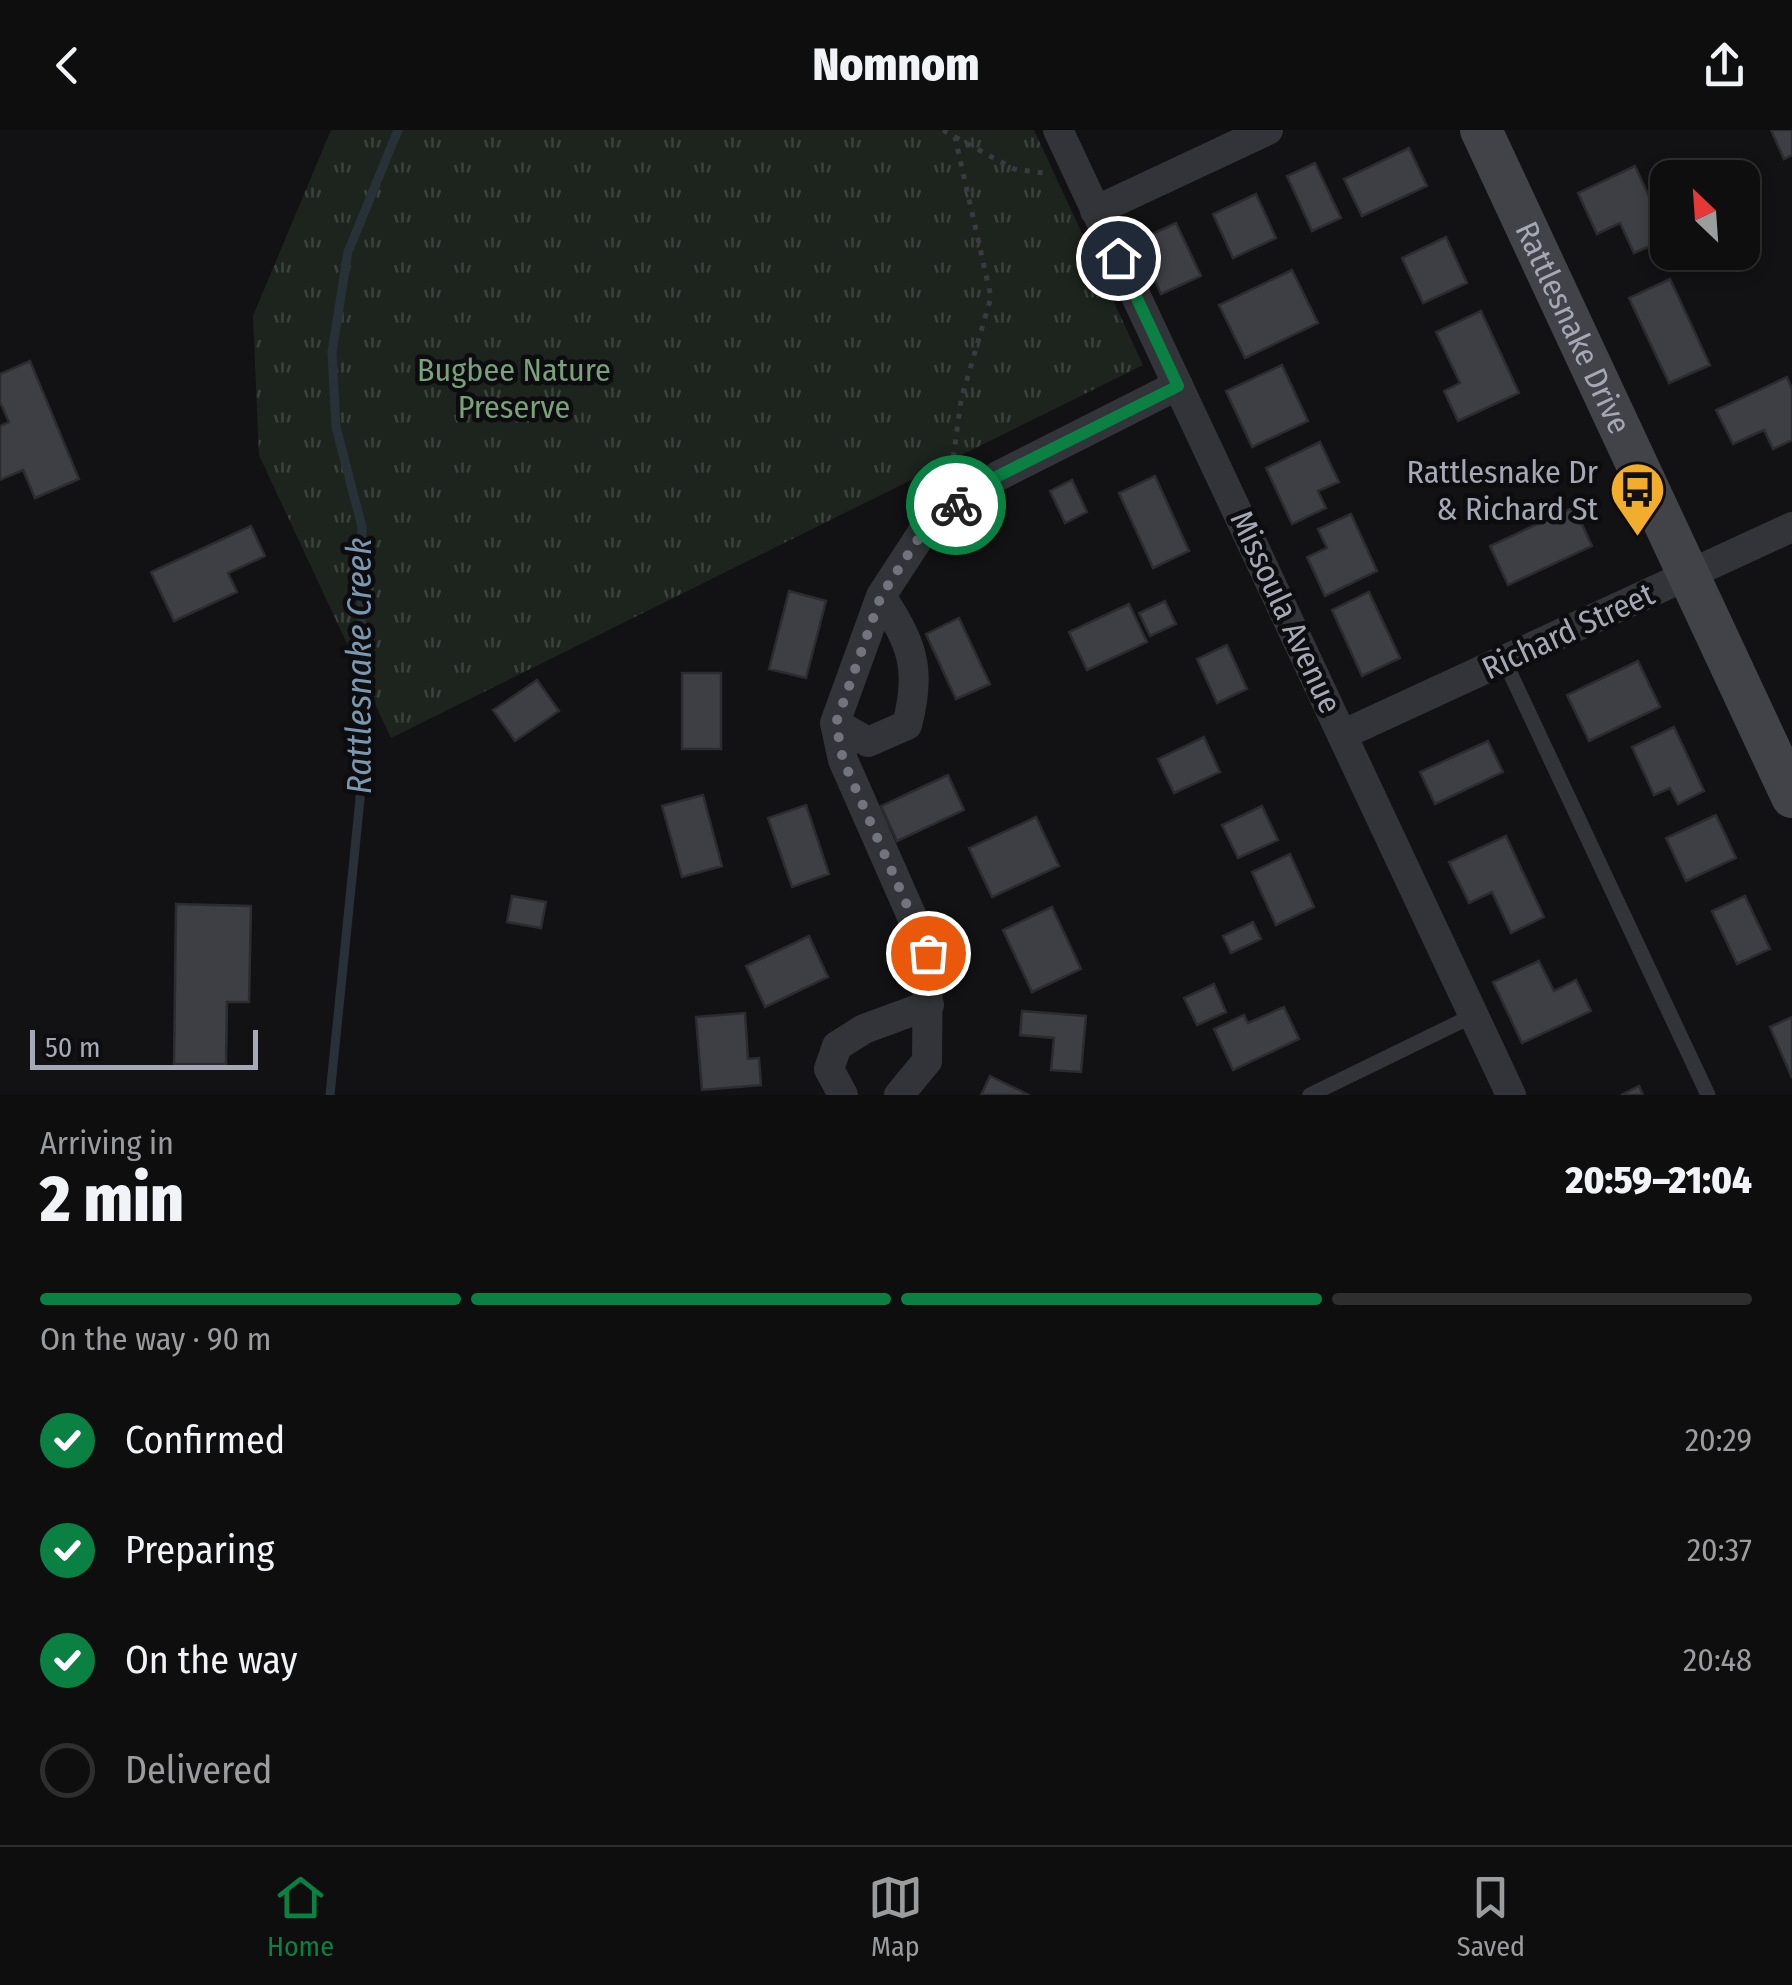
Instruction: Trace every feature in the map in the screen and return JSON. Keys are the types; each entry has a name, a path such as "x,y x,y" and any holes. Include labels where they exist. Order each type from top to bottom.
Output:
{"street":[{"name":"Missoula Avenue","path":"1058,130 1510,1095"},
{"path":"1095,211 1268,130"},
{"name":"Rattlesnake Drive","path":"1481,130 1792,797"},
{"path":"899,1095 928,1061 928,953 843,760 836,723 881,596 928,524 998,476 1178,386"},
{"name":"Richard Street","path":"1344,734 1792,527"},
{"path":"836,723 868,742 907,726 917,688 908,638 881,596"},
{"path":"843,1095 829,1069 837,1046 864,1029 929,1006"}],"lane":[{"path":"1504,660 1708,1095"},
{"path":"1310,1095 1474,1015"}],"path":[{"path":"944,130 1014,168 1050,174"},
{"path":"956,137 991,296 961,400 949,471 964,500"}],"green space":[{"name":"Bugbee Nature Preserve","path":"331,130 1034,130 1143,365 391,738 259,455 253,316"}],"building":[{"path":"1771,130 1792,130 1792,155 1784,159"},
{"path":"1409,148 1427,186 1362,216 1344,179"},
{"path":"1315,163 1341,218 1312,231 1287,176"},
{"path":"1635,166 1650,199 1650,246 1634,253 1620,223 1597,234 1578,193"},
{"path":"1256,194 1276,238 1233,258 1213,214"},
{"path":"1176,223 1201,276 1161,294 1137,241"},
{"path":"1446,237 1467,283 1423,303 1402,258"},
{"path":"1292,270 1318,323 1245,358 1219,305"},
{"path":"1670,279 1710,365 1669,383 1629,298"},
{"path":"1481,311 1519,393 1458,421 1444,391 1460,383 1436,332"},
{"path":"30,361 79,479 35,498 23,470 0,480 0,426 9,422 0,402 0,374"},
{"path":"1282,365 1308,421 1252,447 1226,391"},
{"path":"1787,377 1792,389 1792,440 1773,449 1764,430 1733,444 1716,410"},
{"path":"1320,442 1339,482 1318,491 1326,508 1292,524 1266,468"},
{"path":"1155,476 1189,551 1153,568 1119,493"},
{"path":"1072,480 1087,512 1065,523 1050,491"},
{"path":"1574,507 1592,546 1508,585 1490,546"},
{"path":"1351,514 1377,571 1325,596 1307,557 1327,548 1318,529"},
{"path":"251,526 265,556 228,573 237,592 174,621 151,572"},
{"path":"789,591 826,601 806,678 769,669"},
{"path":"1369,592 1400,658 1362,676 1332,610"},
{"path":"1165,601 1176,624 1150,636 1139,613"},
{"path":"1129,604 1147,642 1087,670 1069,632"},
{"path":"959,618 990,684 956,699 926,634"},
{"path":"1227,645 1247,689 1217,703 1197,659"},
{"path":"1638,661 1660,707 1589,741 1567,695"},
{"path":"682,673 721,673 721,749 682,749"},
{"path":"537,680 559,711 515,741 493,710"},
{"path":"1674,727 1704,791 1678,804 1670,788 1654,795 1632,747"},
{"path":"1204,737 1220,772 1174,793 1158,759"},
{"path":"1488,741 1503,772 1435,804 1420,772"},
{"path":"948,775 964,810 897,841 881,806"},
{"path":"703,795 722,866 682,877 662,806"},
{"path":"806,805 829,874 792,887 768,818"},
{"path":"1262,806 1278,840 1238,858 1222,825"},
{"path":"1716,815 1736,858 1686,881 1666,838"},
{"path":"1036,817 1059,866 992,897 969,848"},
{"path":"1506,836 1544,917 1511,933 1492,892 1469,903 1449,862"},
{"path":"1290,854 1314,907 1276,925 1252,872"},
{"path":"512,896 546,902 541,928 507,922"},
{"path":"1745,896 1770,949 1737,964 1712,911"},
{"path":"176,904 251,906 249,1002 227,1002 226,1064 174,1064"},
{"path":"1052,907 1081,969 1032,992 1003,930"},
{"path":"1253,922 1261,939 1231,953 1223,936"},
{"path":"809,936 828,977 765,1007 746,966"},
{"path":"1539,961 1554,991 1576,980 1591,1011 1522,1043 1493,982"},
{"path":"1214,984 1226,1012 1197,1025 1184,998"},
{"path":"1284,1007 1299,1039 1233,1070 1214,1029 1244,1015 1248,1023"},
{"path":"1022,1011 1086,1016 1081,1072 1051,1070 1054,1038 1020,1035"},
{"path":"745,1013 748,1059 759,1058 761,1085 702,1090 696,1017"},
{"path":"1792,1017 1792,1078 1770,1027"},
{"path":"990,1076 1029,1095 981,1095"},
{"path":"1639,1086 1643,1095 1621,1095"}],"waterway":[{"name":"Rattlesnake Creek","path":"330,1095 360,799 362,527 336,427 332,352 348,252 398,130"}],"way so far":[{"path":"928,953 843,760 836,723 881,596 928,524 956,505"}],"place":[{"name":"Rattlesnake Dr & Richard St","path":"1637,539"}],"route":[{"path":"956,505 998,476 1178,386 1118,258"}]}
